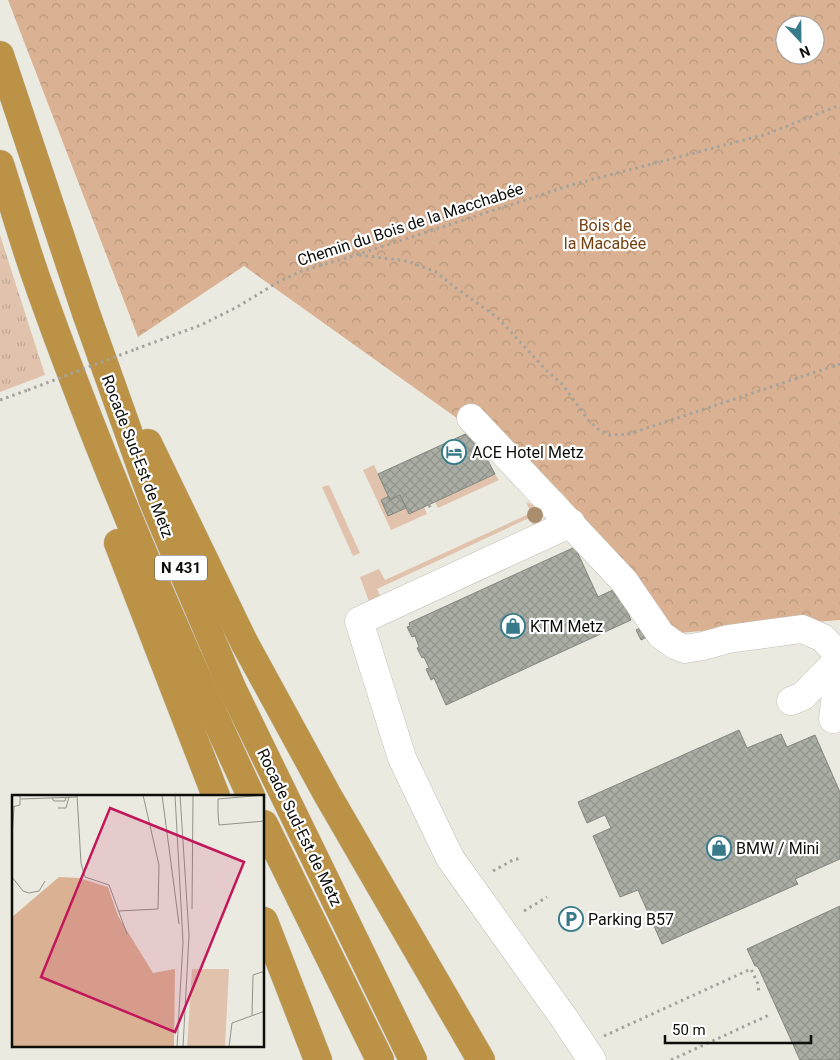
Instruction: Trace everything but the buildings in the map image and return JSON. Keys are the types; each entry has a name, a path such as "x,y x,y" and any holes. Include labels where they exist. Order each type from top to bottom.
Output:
{"highway":[{"name":"Rocade Sud-Est de Metz","path":"0,55 86,314 153,501 232,688 413,1060"},
{"name":"Rocade Sud-Est de Metz","path":"0,164 37,282 87,415 140,548 196,679 250,795"},
{"path":"37,282 54,356 87,462 216,795"},
{"path":"86,314 244,642 332,803 481,1060"},
{"name":"Rocade Sud-Est de Metz","path":"265,826 380,1060"},
{"path":"265,924 318,1060"}],"lane":[{"path":"471,418 624,581 661,635 675,645 685,649 703,646 728,638 802,629 823,638 840,659 833,720"},
{"path":"571,523 358,622 384,697 402,758 450,858 564,1018 598,1052"},
{"path":"790,701 803,696 840,659"}],"path":[{"name":"Chemin du Bois de la Macchabée","path":"0,400 201,325 237,307 280,281 302,271 571,185 767,134 840,106"},
{"path":"356,255 407,261 436,272 498,318 546,370 562,384 589,421 609,435 629,434 840,364"},
{"path":"429,504 432,511"},
{"path":"493,871 513,860 521,858"},
{"path":"524,911 547,897"},
{"path":"598,1052 601,1037 751,969 758,984 759,994"},
{"path":"671,1060 769,1015"}],"green space":[{"name":"Bois de la Macabée","path":"8,0 840,0 840,620 678,633 562,493 244,266 138,337"},
{"path":"0,235 45,375 0,392"},
{"path":"374,465 389,496 381,500 388,516 406,508 409,514 424,507 427,514 391,530 363,470"},
{"path":"495,474 499,480 438,508 435,502"},
{"path":"329,485 360,553 353,556 322,487"},
{"path":"526,502 538,509 541,515 540,522 533,525 529,518 377,589 383,602 371,607 360,577 379,569 385,580 531,513"}],"place":[{"name":"ACE Hotel Metz","path":"454,452"},
{"name":"KTM Metz","path":"513,626"},
{"name":"BMW / Mini","path":"719,848"},
{"name":"Parking B57","path":"571,919"}]}
